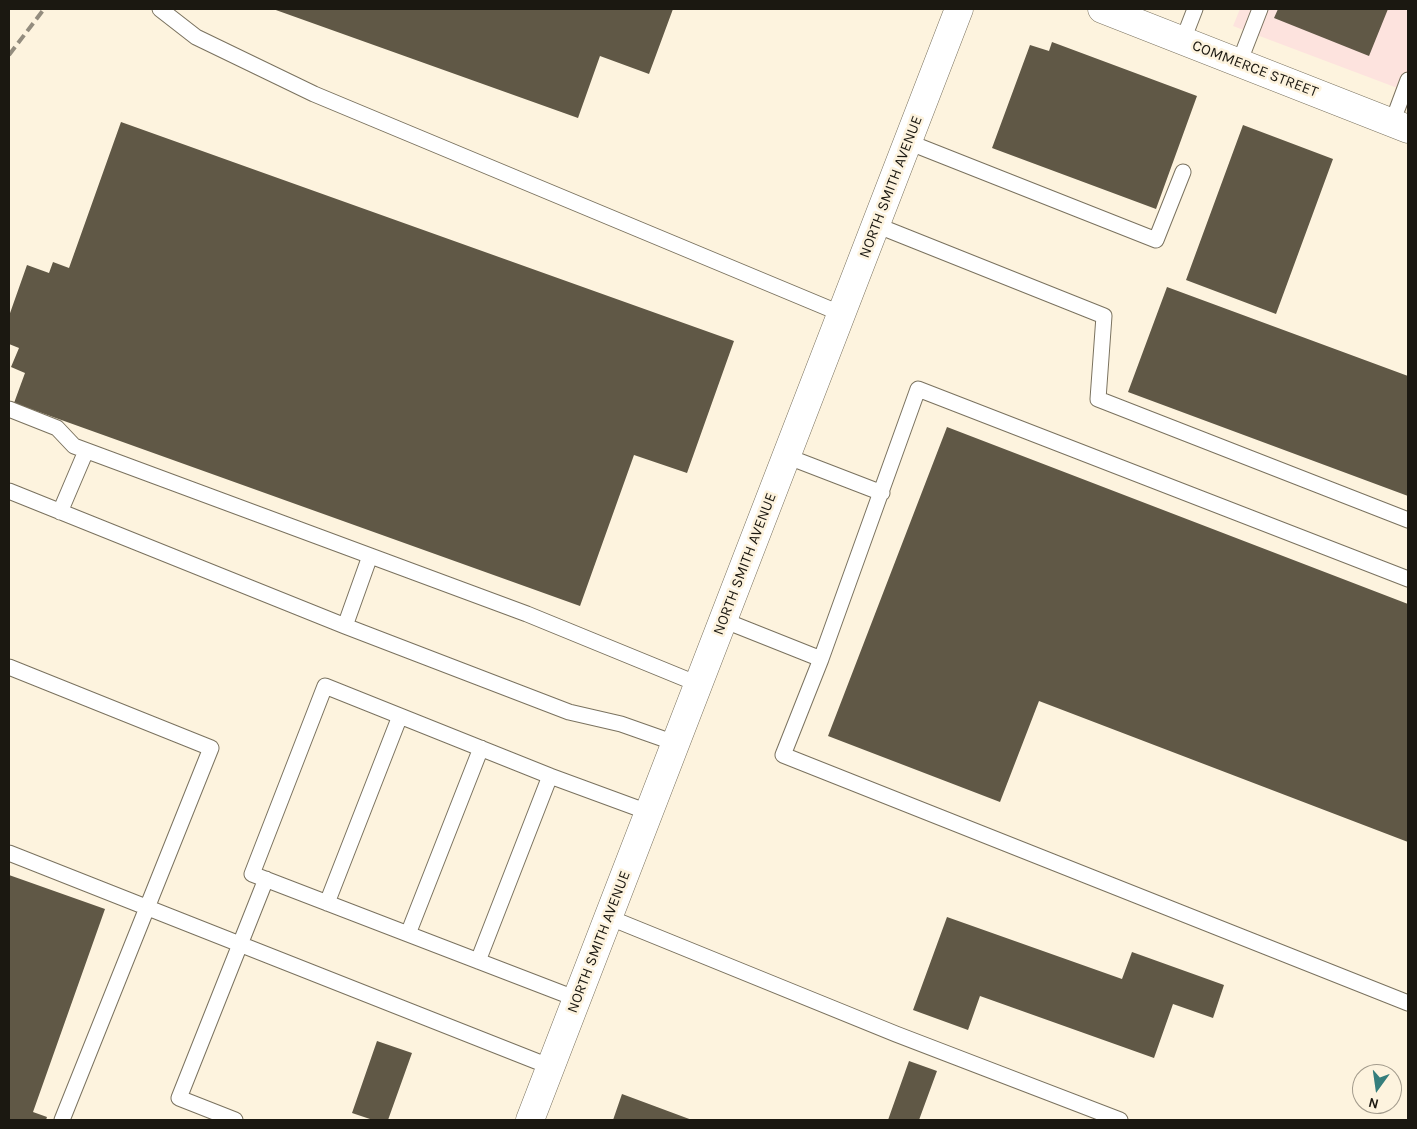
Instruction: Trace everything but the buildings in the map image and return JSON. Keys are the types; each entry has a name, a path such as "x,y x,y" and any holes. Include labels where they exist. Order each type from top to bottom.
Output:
{"main road":[{"name":"NORTH SMITH AVENUE","path":"530,1120 959,9"},
{"name":"COMMERCE STREET","path":"1102,9 1400,126"}],"lane":[{"path":"160,9 196,36 314,94 842,314"},
{"path":"1182,40 1195,9"},
{"path":"1239,63 1260,9"},
{"path":"1400,126 1408,80"},
{"path":"908,142 1156,240 1183,172"},
{"path":"876,225 1104,316 1098,399 1408,520"},
{"path":"1408,579 918,389 821,659 783,755 1408,1003"},
{"path":"9,409 57,428 74,446 86,451 527,614 698,684"},
{"path":"60,512 86,451"},
{"path":"786,456 882,493"},
{"path":"9,491 345,626 570,712 621,724 675,743"},
{"path":"345,626 370,556"},
{"path":"723,620 821,659"},
{"path":"9,667 211,748 62,1120"},
{"path":"577,999 252,874 326,686 550,776 648,812"},
{"path":"327,903 400,716"},
{"path":"408,934 481,748"},
{"path":"478,961 550,776"},
{"path":"9,853 551,1067"},
{"path":"235,1120 179,1098 266,879"},
{"path":"608,917 896,1034 1120,1120"}],"shaded area":[{"path":"1240,9 1408,9 1408,92 1233,26"}],"railway":[{"path":"9,55 44,9"}]}
